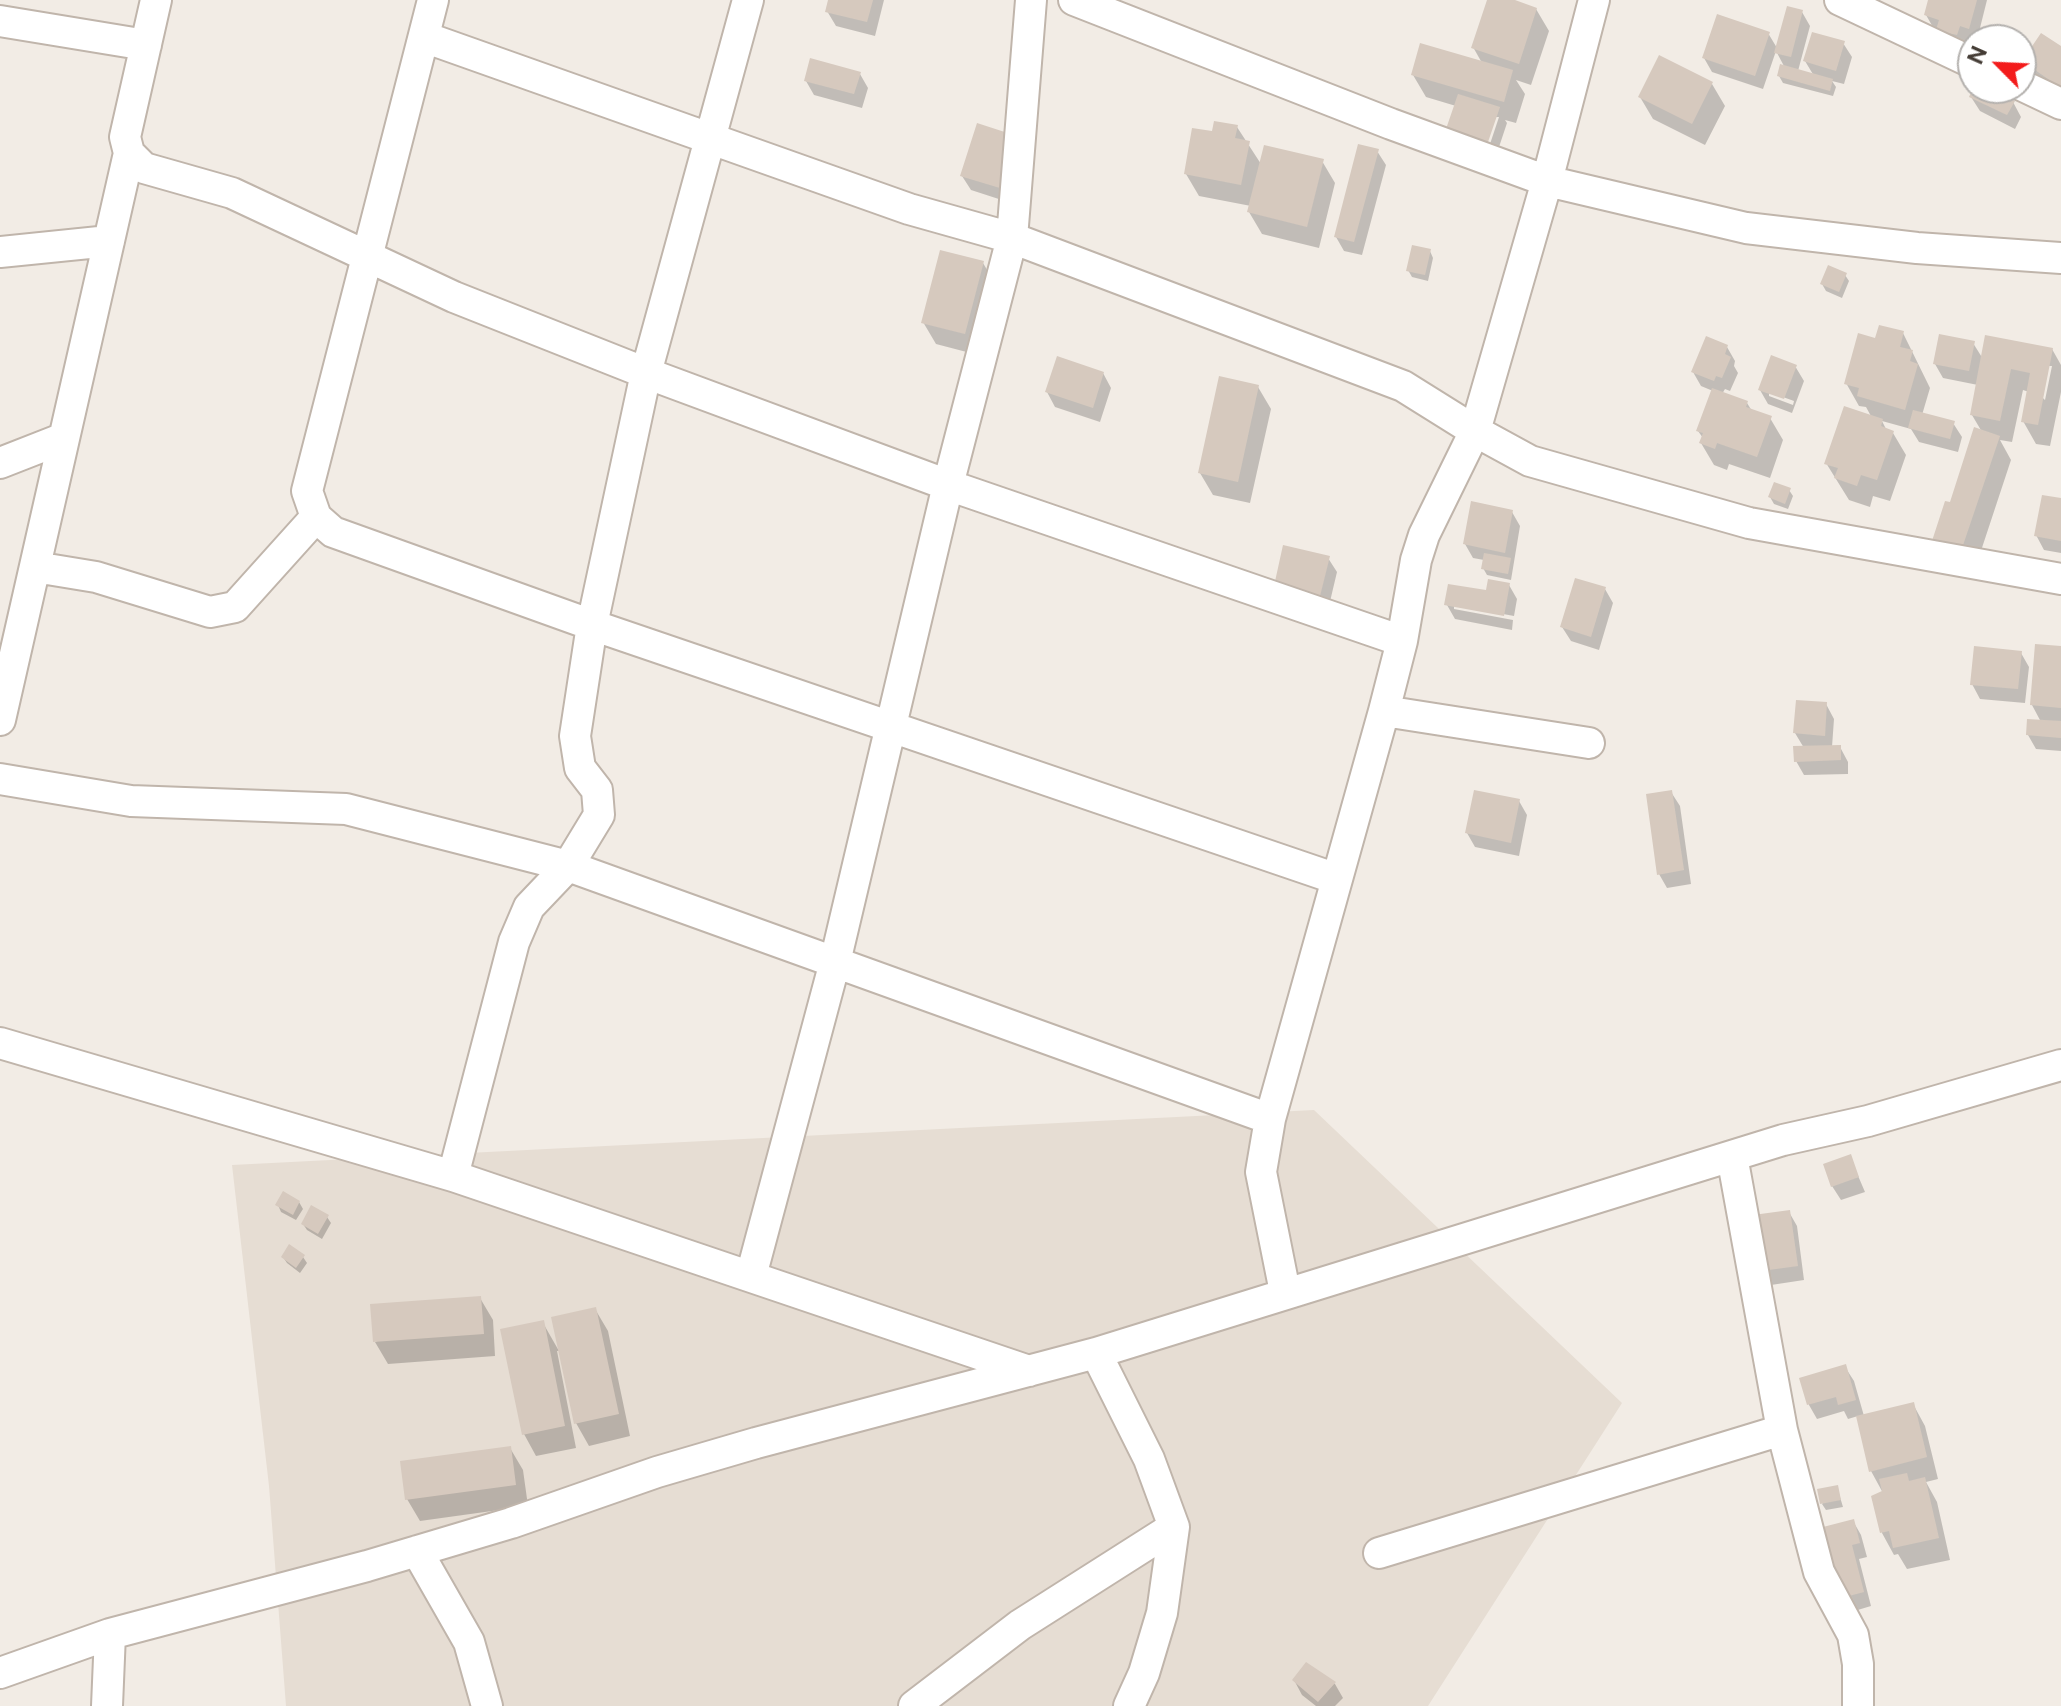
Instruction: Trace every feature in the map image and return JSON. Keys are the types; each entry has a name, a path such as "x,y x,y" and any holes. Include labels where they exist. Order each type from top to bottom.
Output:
{"street":[{"path":"0,720 129,153 125,137 156,0"},
{"path":"433,0 307,491 316,517 333,532 592,625 1337,879"},
{"path":"453,1176 514,942 529,907 568,866 599,815 597,790 580,768 575,736 592,625 646,373 748,0"},
{"path":"751,1276 835,962 948,485 1012,238 1031,0"},
{"path":"1074,0 1391,124 1547,181 1746,228 1917,248 2061,258"},
{"path":"1285,1292 1261,1172 1270,1119 1384,711 1402,641 1416,560 1424,535 1475,431 1547,181 1594,0"},
{"path":"1840,0 1880,9 1957,54"},
{"path":"0,21 146,45"},
{"path":"424,37 909,209 1012,238 1403,386 1530,461 1749,523 2061,579"},
{"path":"2037,93 2061,104"},
{"path":"129,153 144,168 232,193 454,297 646,373 948,485 1402,641"},
{"path":"0,252 109,241"},
{"path":"0,463 64,438"},
{"path":"35,567 96,577 210,612 235,607 316,517"},
{"path":"1384,711 1589,743"},
{"path":"0,779 131,801 346,809 568,866 1270,1119"},
{"path":"0,1043 453,1176 1029,1371"},
{"path":"0,1673 110,1634 511,1523 657,1472 728,1451 1096,1353 1783,1140 1868,1121 2061,1065"},
{"path":"1732,1156 1782,1430 1819,1572 1853,1635 1858,1664 1858,1706"},
{"path":"1096,1353 1149,1459 1174,1527 1162,1613 1144,1673 1129,1706"},
{"path":"1379,1553 1782,1430"},
{"path":"914,1706 1020,1625 1174,1527"},
{"path":"417,1551 469,1642 487,1706"},
{"path":"107,1706 110,1634"}],"shaded area":[{"path":"1314,1110 1622,1403 1428,1706 286,1706 269,1486 232,1165"}],"building":[{"path":"828,0 873,0 867,22 825,12"},
{"path":"1487,0 1515,0 1537,8 1519,64 1471,48"},
{"path":"1928,0 1977,0 1970,24 1957,24 1957,35 1936,30 1939,20 1924,15"},
{"path":"1787,6 1803,10 1791,57 1774,53"},
{"path":"1717,14 1770,32 1755,76 1702,58"},
{"path":"1812,32 1845,41 1836,71 1803,61"},
{"path":"2041,33 2061,46 2061,88 2037,71 2037,39"},
{"path":"1420,43 1513,70 1504,102 1411,75"},
{"path":"1659,55 1713,82 1692,124 1638,97"},
{"path":"810,58 861,72 854,94 804,81"},
{"path":"1780,64 1833,79 1830,91 1777,76"},
{"path":"1458,94 1500,107 1488,142 1446,129"},
{"path":"1984,104 2013,104 2007,115"},
{"path":"1214,121 1238,125 1235,138 1250,141 1241,185 1184,174 1192,128 1212,131"},
{"path":"977,123 1017,136 1000,188 960,176"},
{"path":"1358,144 1379,149 1354,242 1334,237"},
{"path":"1264,145 1324,159 1307,227 1247,212"},
{"path":"1412,245 1431,249 1425,275 1406,271"},
{"path":"940,250 984,261 965,334 921,323"},
{"path":"1828,265 1847,273 1839,292 1820,284"},
{"path":"1879,325 1904,331 1900,347 1913,350 1910,361 1918,364 1905,410 1857,396 1859,388 1844,384 1858,333 1875,338"},
{"path":"1939,334 1975,341 1969,371 1933,364"},
{"path":"1985,335 2053,348 2038,425 2021,422 2030,373 2011,369 2000,421 1970,415"},
{"path":"1706,336 1728,345 1725,354 1731,357 1722,378 1716,376 1714,381 1691,372"},
{"path":"1771,355 1797,365 1784,399 1758,390"},
{"path":"1057,356 1104,372 1093,408 1045,392"},
{"path":"1219,376 1259,385 1238,482 1198,473"},
{"path":"1712,388 1748,401 1746,407 1772,416 1757,457 1717,443 1715,449 1699,443 1703,433 1696,431"},
{"path":"1844,406 1883,419 1881,426 1894,431 1877,480 1861,475 1857,486 1834,478 1838,468 1824,464"},
{"path":"1913,410 1955,421 1950,439 1908,428"},
{"path":"1974,427 2000,436 1960,554 1931,544 1945,501 1950,502"},
{"path":"1774,482 1791,488 1785,504 1768,497"},
{"path":"2042,495 2061,498 2061,541 2034,536"},
{"path":"1471,501 1513,510 1505,553 1463,544"},
{"path":"1283,545 1330,556 1320,596 1274,586"},
{"path":"1484,553 1511,558 1508,574 1481,569"},
{"path":"1575,578 1606,587 1591,637 1560,627"},
{"path":"1488,579 1510,583 1504,616 1444,605 1448,584 1486,590"},
{"path":"2035,644 2061,646 2061,708 2030,705"},
{"path":"1974,646 2022,651 2018,689 1970,685"},
{"path":"1796,700 1827,702 1825,736 1793,733"},
{"path":"2027,719 2061,721 2061,738 2026,735"},
{"path":"1841,745 1841,760 1794,762 1793,746"},
{"path":"1474,790 1520,799 1511,843 1465,833"},
{"path":"1672,790 1684,870 1657,875 1646,794"},
{"path":"1851,1154 1859,1177 1831,1187 1823,1164"},
{"path":"283,1191 300,1201 293,1215 275,1205"},
{"path":"311,1205 329,1215 318,1234 301,1224"},
{"path":"1790,1210 1798,1266 1761,1271 1753,1215"},
{"path":"289,1244 305,1255 296,1268 281,1257"},
{"path":"481,1296 484,1334 373,1342 370,1304"},
{"path":"596,1307 619,1414 574,1424 551,1317"},
{"path":"544,1320 565,1426 522,1435 500,1329"},
{"path":"1846,1364 1856,1400 1838,1405 1836,1397 1807,1405 1799,1378"},
{"path":"1914,1402 1927,1457 1869,1472 1856,1416"},
{"path":"511,1446 516,1485 405,1500 400,1461"},
{"path":"1907,1473 1909,1481 1925,1477 1939,1538 1893,1548 1889,1531 1880,1533 1871,1496 1882,1491 1879,1479"},
{"path":"1838,1485 1841,1500 1820,1504 1817,1489"},
{"path":"1854,1519 1860,1543 1852,1545 1864,1592 1841,1598 1823,1527"},
{"path":"1306,1662 1336,1682 1318,1702 1292,1680"}]}
